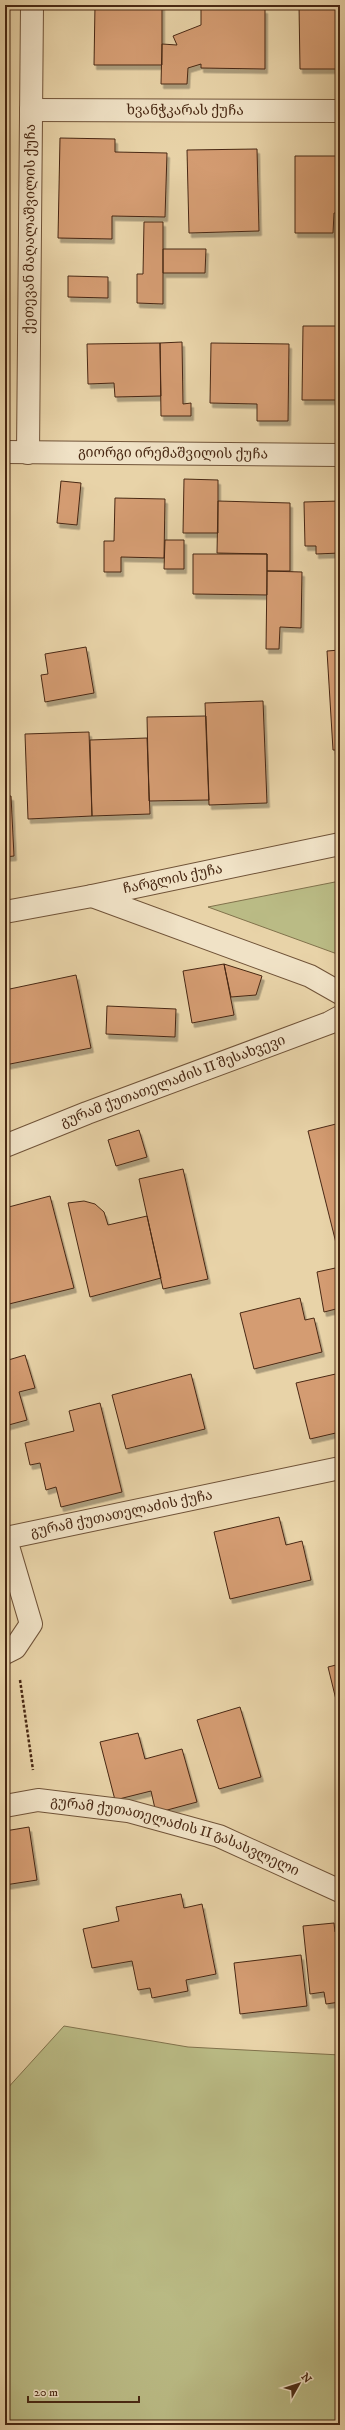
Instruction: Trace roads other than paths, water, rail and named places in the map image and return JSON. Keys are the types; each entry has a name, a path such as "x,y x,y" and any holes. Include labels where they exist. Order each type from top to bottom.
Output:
{"street":[{"name":"ქეთევან მაღალაშვილის ქუჩა","path":"28,453 32,5"},
{"name":"ხვანჭკარას ქუჩა","path":"31,110 340,111"},
{"name":"გიორგი ირემაშვილის ქუჩა","path":"5,452 340,455"},
{"name":"ჩარგლის ქუჩა","path":"5,912 92,896 340,844"},
{"path":"92,896 310,976 340,993"},
{"name":"გურამ ქუთათელაძის II შესახვევი","path":"5,1146 87,1113 329,1023 340,1017"},
{"name":"გურამ ქუთათელაძის ქუჩა","path":"10,1650 31,1624 5,1537 340,1468"},
{"name":"გურამ ქუთათელაძის II გასასვლელი","path":"5,1806 38,1800 128,1811 219,1836 340,1892"}]}
